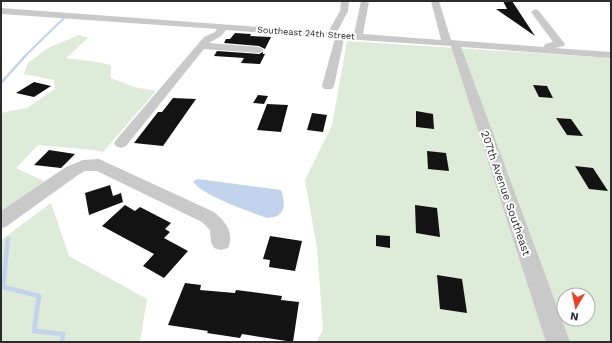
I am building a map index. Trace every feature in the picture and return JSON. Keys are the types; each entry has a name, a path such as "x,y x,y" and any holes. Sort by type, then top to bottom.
{"street":[{"path":"328,86 335,35 344,10 344,1"},
{"path":"358,37 365,1"},
{"name":"207th Avenue Southeast","path":"435,1 454,44 558,342"},
{"name":"Southeast 24th Street","path":"1,10 611,55"},
{"path":"535,12 560,44 549,46 551,51"},
{"path":"121,143 207,39 218,34 224,27"},
{"path":"454,44 465,38 497,39 506,37"},
{"path":"201,46 259,50"},
{"path":"1,221 72,171 83,166 99,165 208,217 219,228 222,242"}],"green space":[{"path":"79,35 88,38 66,58 111,65 111,78 134,87 156,91 103,152 38,145 16,168 48,183 1,215 1,113 27,108 55,89 54,80 24,74 28,63 48,48"},
{"path":"347,41 611,58 611,342 316,342 323,330 317,248 305,180 332,125"},
{"path":"51,203 69,256 147,299 140,342 1,342 1,240"}],"water":[{"path":"198,179 281,190 284,201 283,209 278,215 267,218 205,192 193,181"}],"building":[{"path":"503,1 512,1 535,36 496,9 507,9"},
{"path":"235,33 251,34 250,36 271,37 265,49 259,46 224,43 226,39 230,39"},
{"path":"217,51 259,54 263,52 263,54 265,54 260,64 241,63 244,58 214,56"},
{"path":"34,82 51,86 34,97 16,93"},
{"path":"533,85 547,86 553,98 539,97"},
{"path":"258,95 268,96 264,104 253,103"},
{"path":"173,98 196,99 163,146 134,143 158,112 162,112"},
{"path":"267,104 288,105 281,132 257,130"},
{"path":"416,111 433,114 434,129 416,127"},
{"path":"312,113 327,115 323,132 307,130"},
{"path":"556,118 571,119 583,136 567,135"},
{"path":"49,150 75,154 61,168 34,165"},
{"path":"427,151 446,153 449,171 428,169"},
{"path":"575,166 593,168 608,191 589,189"},
{"path":"110,185 113,196 121,193 123,202 89,215 85,193"},
{"path":"125,205 135,211 140,207 171,223 165,229 170,232 164,238 188,251 164,278 143,266 154,254 102,226"},
{"path":"415,205 437,208 440,237 416,233"},
{"path":"376,235 390,236 390,248 376,246"},
{"path":"270,236 302,241 295,271 269,267 270,260 263,259"},
{"path":"437,275 462,279 467,313 440,309"},
{"path":"185,283 201,285 200,290 235,293 236,290 282,296 281,300 299,302 293,342 242,334 240,338 207,333 208,331 168,325"}],"waterway":[{"path":"27,54 64,18 62,17"},
{"path":"1,83 27,54"},
{"path":"8,239 3,287 39,296 34,331 63,334 62,342"}]}
